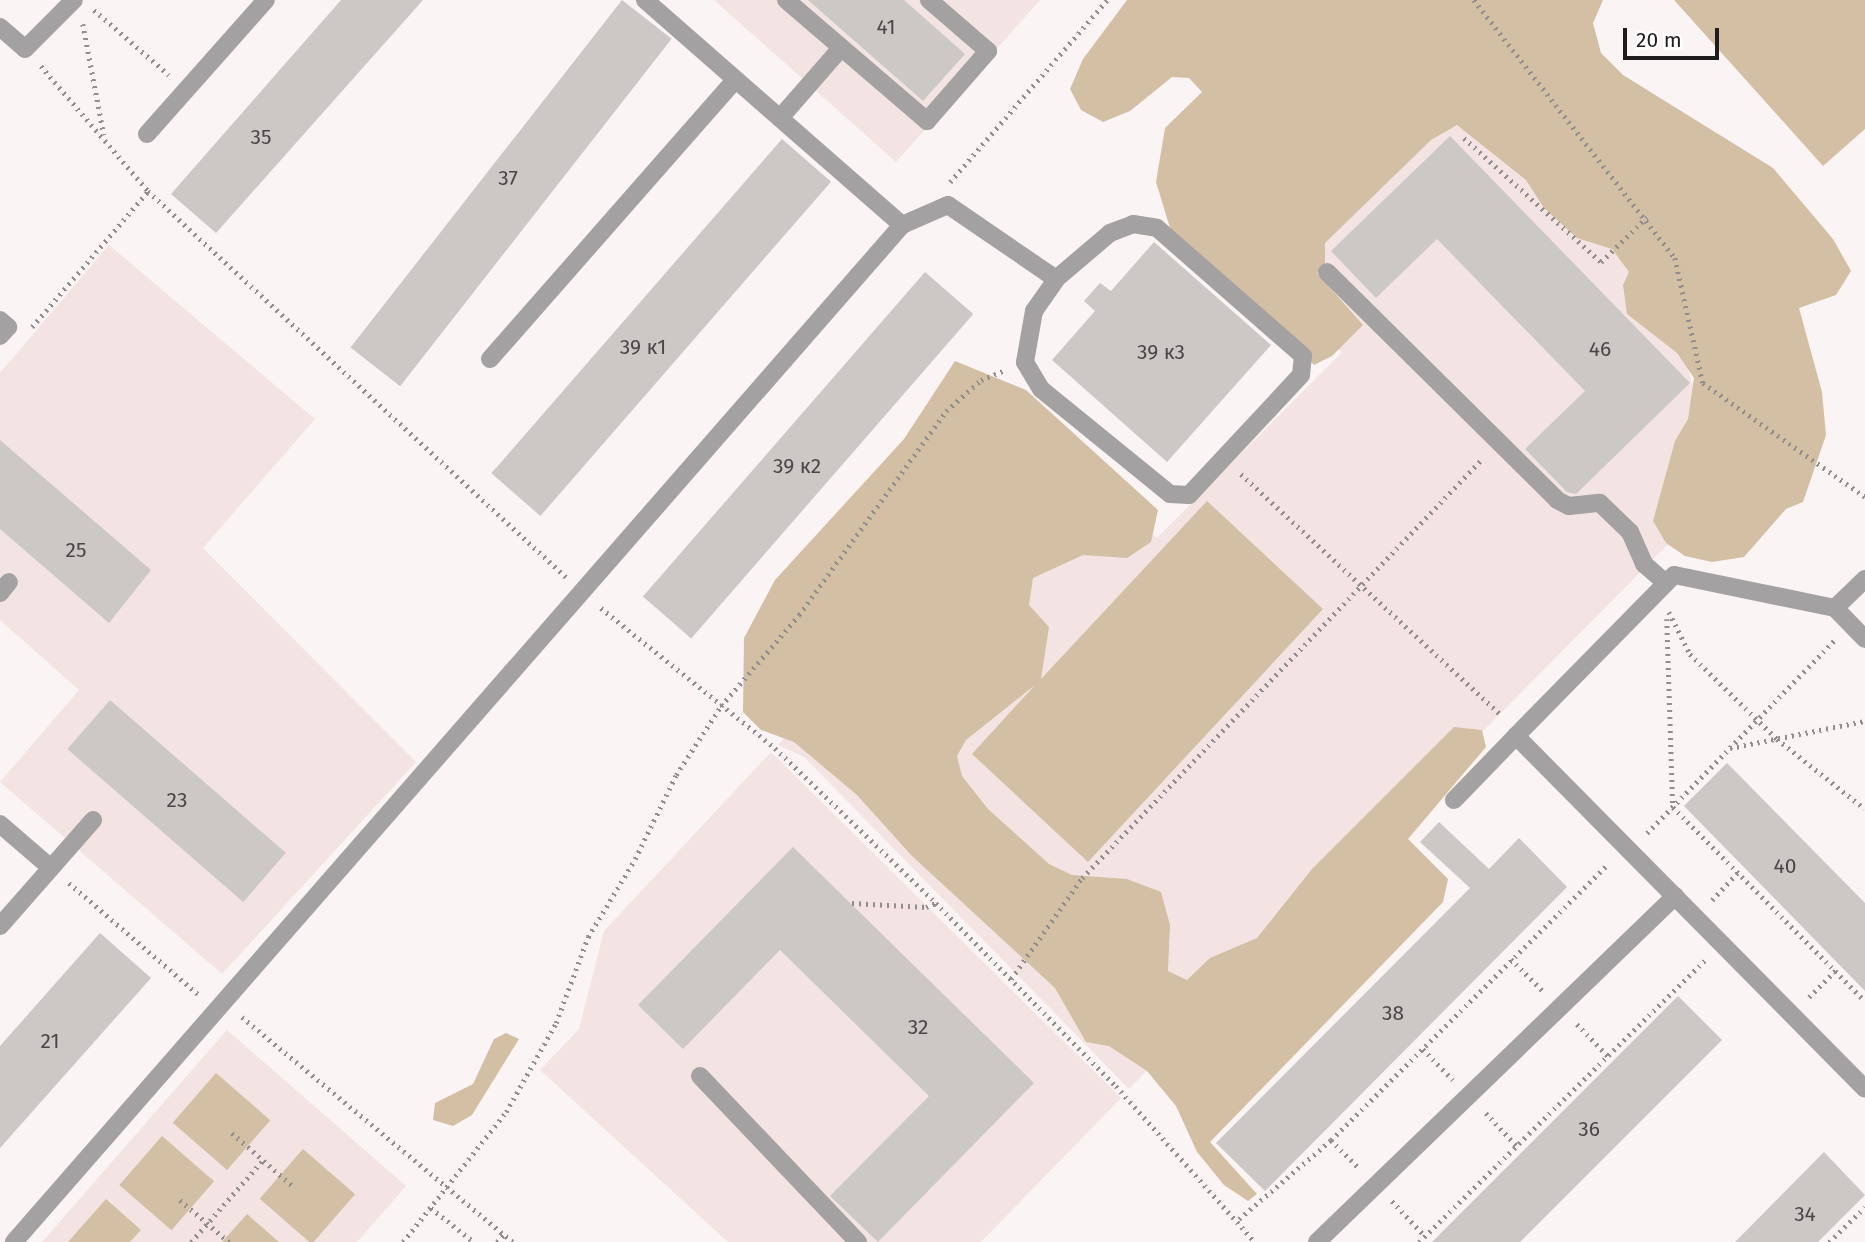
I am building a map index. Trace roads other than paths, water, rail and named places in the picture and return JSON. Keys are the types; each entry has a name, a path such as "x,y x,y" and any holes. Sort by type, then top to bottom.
{"lane":[{"path":"147,134 266,0"},
{"path":"645,0 734,81 902,225"},
{"path":"786,0 927,121 988,51 929,0"},
{"path":"0,27 25,49 77,7"},
{"path":"780,118 841,48"},
{"path":"490,359 734,81"},
{"path":"14,1242 580,590 902,225 931,210 948,205 1056,279"},
{"path":"1133,223 1157,228 1303,356 1301,375 1189,495 1170,494 1041,389 1025,362 1034,311 1056,279 1110,233 1133,223"},
{"path":"1326,272 1557,500 1569,506 1600,503 1630,532 1644,564 1666,583"},
{"path":"0,320 8,327 0,336"},
{"path":"1454,800 1674,575 1835,608 1865,639"},
{"path":"1835,608 1865,579"},
{"path":"1516,736 1865,1089"},
{"path":"0,926 93,820"},
{"path":"0,824 51,868"},
{"path":"1317,1242 1675,896"},
{"path":"700,1076 858,1242"}]}
